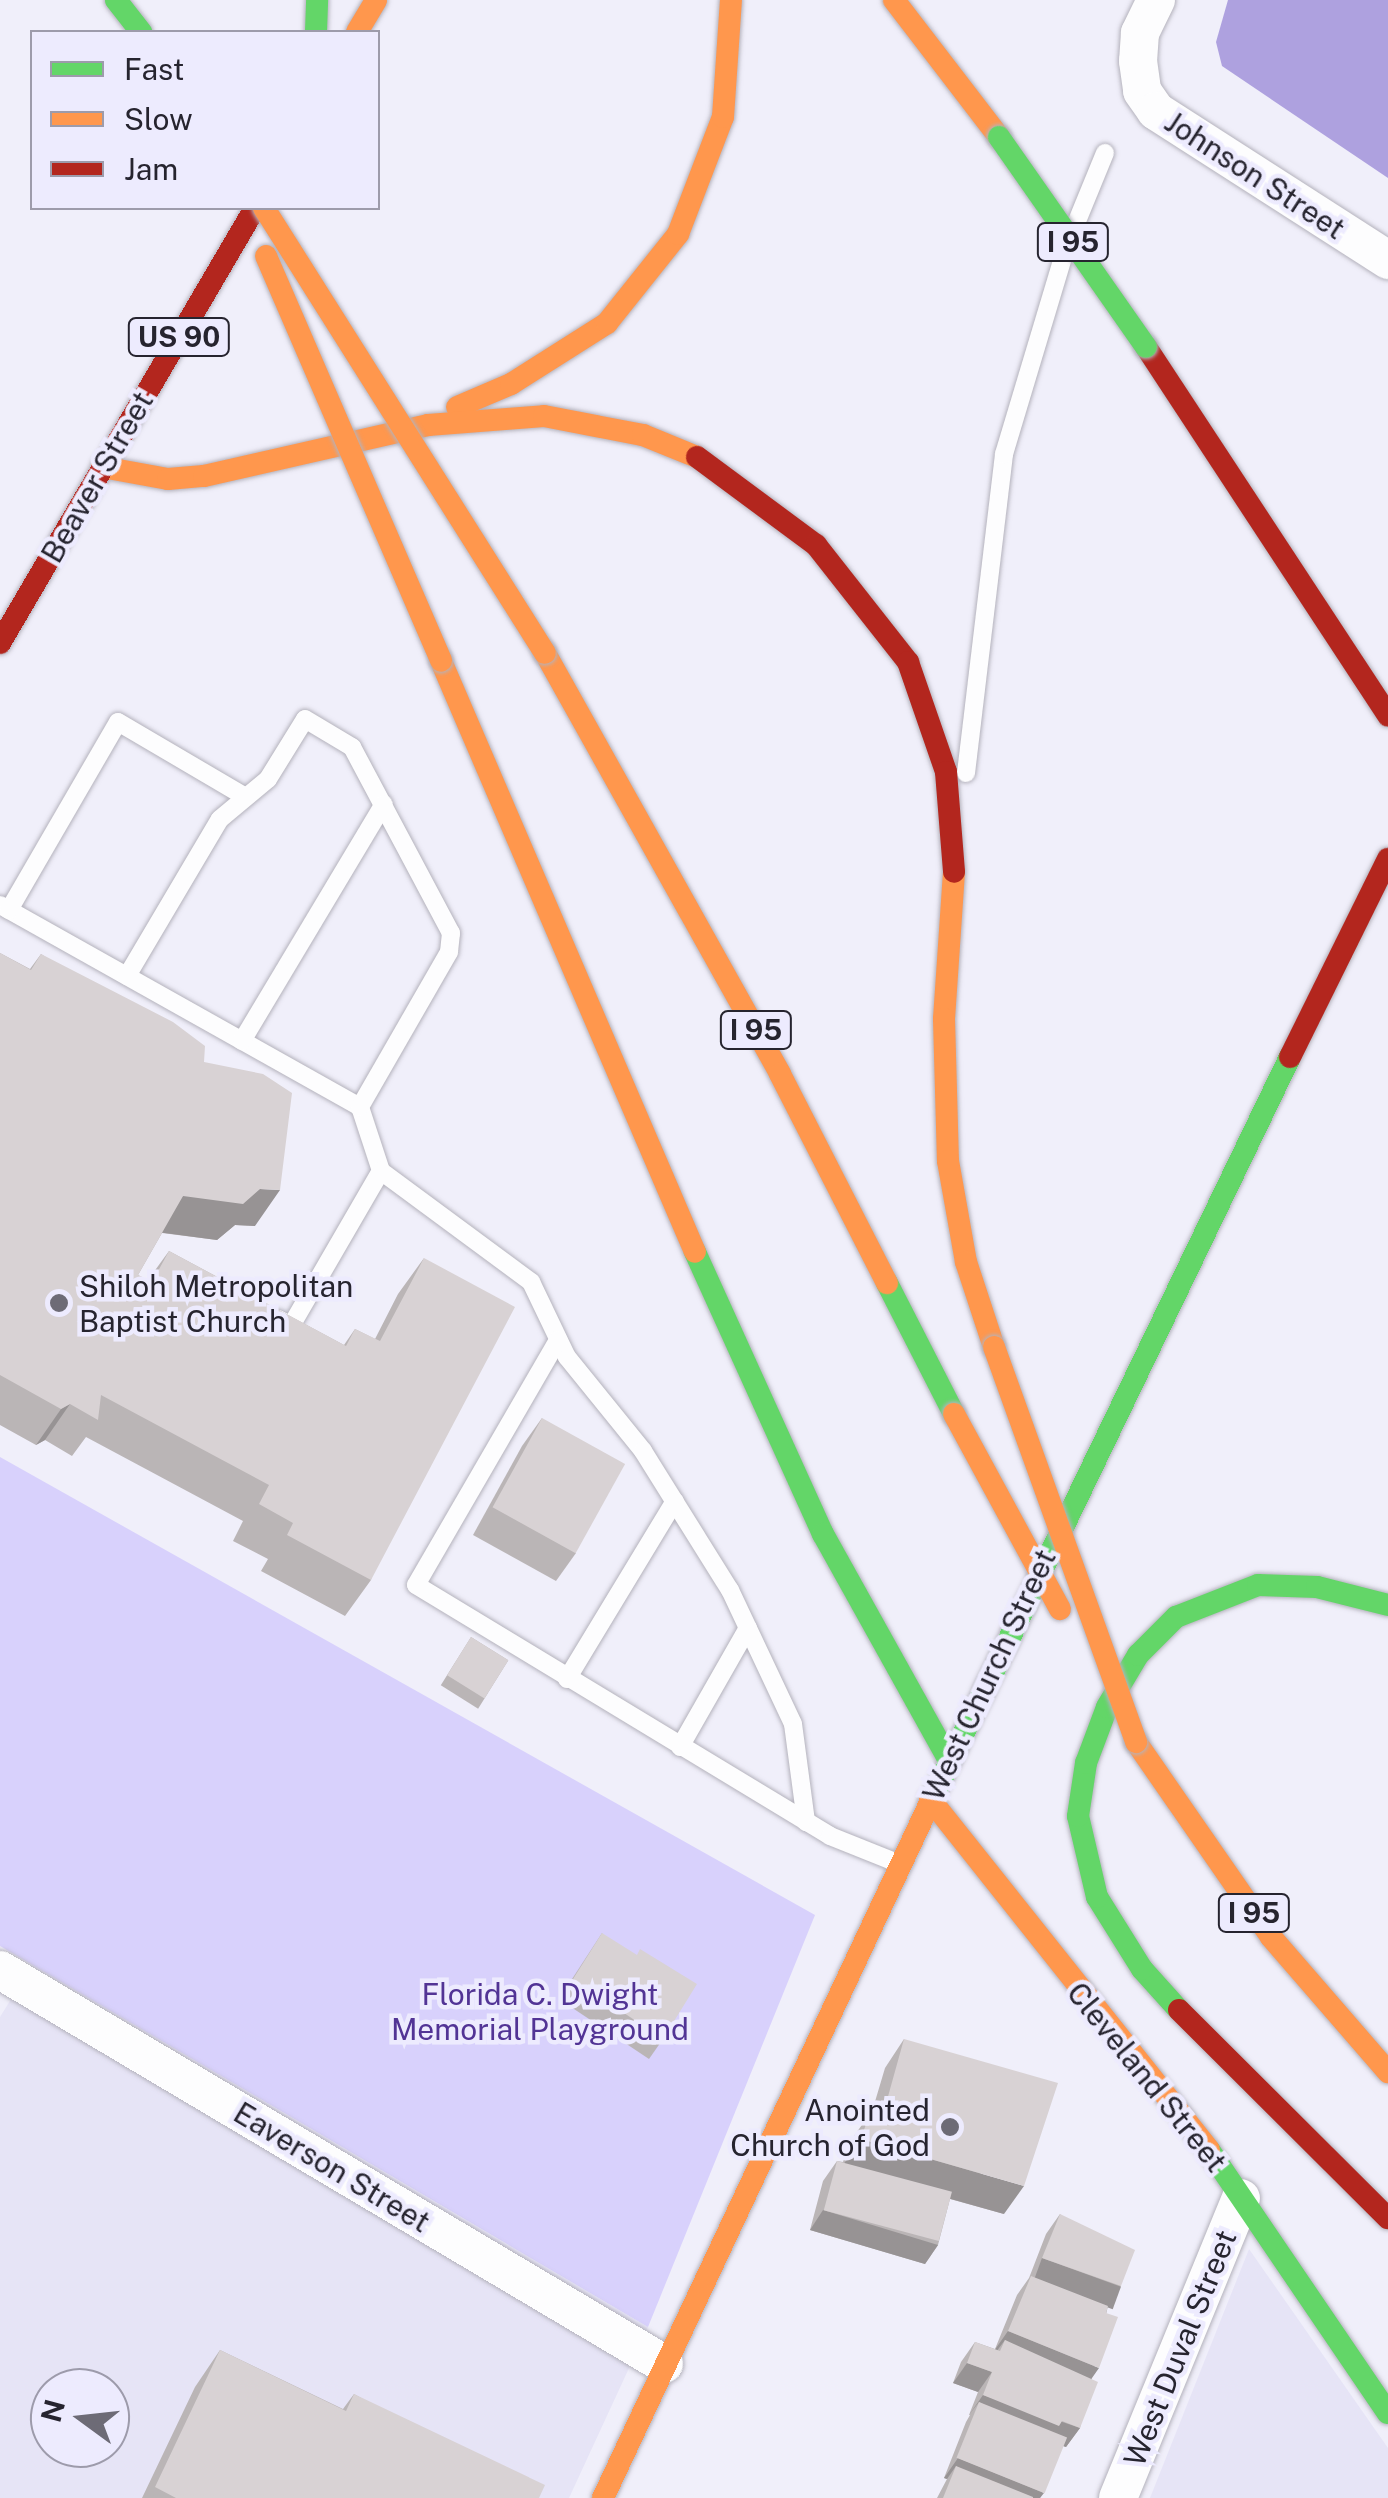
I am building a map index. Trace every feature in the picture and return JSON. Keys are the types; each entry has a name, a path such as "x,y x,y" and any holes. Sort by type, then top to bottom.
{"main road":[{"path":"116,0 139,30"},
{"path":"316,30 317,0"},
{"path":"359,30 376,0"},
{"path":"359,440 511,384 580,344 633,297 678,234 712,157 730,79 731,0"},
{"name":"I 95","path":"894,0 998,137 1146,347 1388,716"},
{"path":"246,210 750,1379 823,1534 949,1760"},
{"name":"Beaver Street","path":"0,642 254,210"},
{"name":"I 95","path":"265,210 545,653 780,1074 954,1414 1136,1742 1271,1936 1388,2072"},
{"path":"102,466 188,478 246,470 359,440 475,417 544,416 643,436 736,479 840,569 908,662 946,772 954,884 944,1018 948,1162 966,1262 1136,1742"},
{"name":"West Church Street","path":"602,2498 930,1799 1388,859"},
{"path":"1388,1605 1286,1584 1228,1592 1176,1616 1138,1655 1107,1707 1086,1763 1078,1816 1097,1898 1142,1969 1235,2071 1388,2218"},
{"name":"Cleveland Street","path":"930,1799 1061,1971 1198,2132 1388,2413"}],"street":[{"name":"Johnson Street","path":"1156,0 1140,33 1138,76 1148,100 1177,131 1388,260"},
{"name":"Eaverson Street","path":"0,1970 664,2364"},
{"name":"West Duval Street","path":"1118,2498 1241,2198"}],"lane":[{"path":"954,884 1004,454 1042,312 1105,153"},
{"path":"127,976 220,819 275,770 305,718 352,748 448,924 451,943 360,1108"},
{"path":"246,797 118,722 4,907 360,1108 381,1171 519,1269 540,1296 558,1340 675,1502 748,1628 793,1724 806,1822"},
{"path":"242,1041 384,804"},
{"path":"259,1308 291,1326 381,1171"},
{"path":"558,1340 416,1585 806,1822 900,1864"},
{"path":"567,1679 675,1502"},
{"path":"680,1748 748,1628"}],"shaded area":[{"path":"1228,0 1388,0 1388,178 1222,66 1216,42"},
{"path":"32,1965 648,2327 569,2498 0,2498 0,2017"},
{"path":"1249,2249 1388,2448 1388,2498 1150,2498"}],"green space":[{"name":"Florida C. Dwight Memorial Playground","path":"0,1457 815,1915 648,2327 0,1946"}],"building":[{"name":"Shiloh Metropolitan Baptist Church","path":"0,953 31,970 41,954 173,1022 205,1046 204,1062 263,1074 292,1093 280,1190 260,1189 243,1204 183,1196 138,1275 152,1282 169,1251 346,1346 355,1329 380,1341 424,1258 515,1307 371,1580 287,1535 293,1523 259,1504 269,1485 101,1395 98,1420 70,1404 61,1409 0,1375"},
{"path":"542,1418 625,1464 576,1553 493,1507"},
{"path":"471,1637 508,1660 484,1698 447,1675"},
{"path":"602,1933 637,1955 640,1949 697,1984 663,2039 573,1979"},
{"name":"Anointed Church of God","path":"904,2039 1058,2083 1024,2186 861,2139 869,2115 882,2118"},
{"path":"837,2161 952,2192 939,2241 824,2210"},
{"path":"1060,2214 1135,2250 1121,2286 1042,2258"},
{"path":"1031,2276 1108,2306 1106,2313 1118,2317 1099,2368 1008,2331"},
{"path":"1005,2340 1098,2382 1080,2428 1062,2421 1059,2426 983,2395 992,2372 967,2363 975,2342 1000,2351"},
{"path":"220,2350 346,2411 354,2394 545,2485 539,2498 176,2498 155,2487"},
{"path":"979,2402 1067,2438 1045,2493 957,2458"},
{"path":"956,2466 1033,2497 1033,2498 943,2498"}],"traffic: fast":[{"path":"116,0 139,30"},
{"path":"316,30 317,0"},
{"path":"999,137 1146,347"},
{"path":"929,1805 1290,1057"},
{"path":"695,1252 823,1534 949,1760"},
{"path":"887,1283 954,1414"},
{"path":"1179,2010 1142,1969 1097,1897 1078,1816 1086,1763 1107,1707 1138,1655 1176,1617 1258,1585 1317,1587 1388,1605"},
{"path":"1209,2150 1388,2413"}],"traffic: slow":[{"path":"358,30 376,0"},
{"path":"457,407 511,384 607,323 678,234 723,117 731,0"},
{"path":"894,0 999,137"},
{"path":"265,210 545,653"},
{"path":"266,256 441,661"},
{"path":"102,467 168,479 204,476 428,425 544,416 643,435 697,457"},
{"path":"545,653 780,1074 887,1283"},
{"path":"441,661 695,1252"},
{"path":"954,872 944,1019 948,1161 966,1262 994,1347"},
{"path":"994,1347 1136,1742"},
{"path":"954,1414 1060,1609"},
{"path":"1136,1742 1271,1937 1388,2072"},
{"path":"930,1799 1209,2150"},
{"path":"603,2498 929,1805"}],"traffic: jam":[{"path":"0,643 254,210"},
{"path":"1146,347 1388,716"},
{"path":"697,457 816,545 908,662 946,772 954,872"},
{"path":"1290,1057 1388,859"},
{"path":"1179,2010 1388,2218"}],"place":[{"name":"Shiloh Metropolitan Baptist Church","path":"59,1303"},
{"name":"Anointed Church of God","path":"950,2127"}]}
